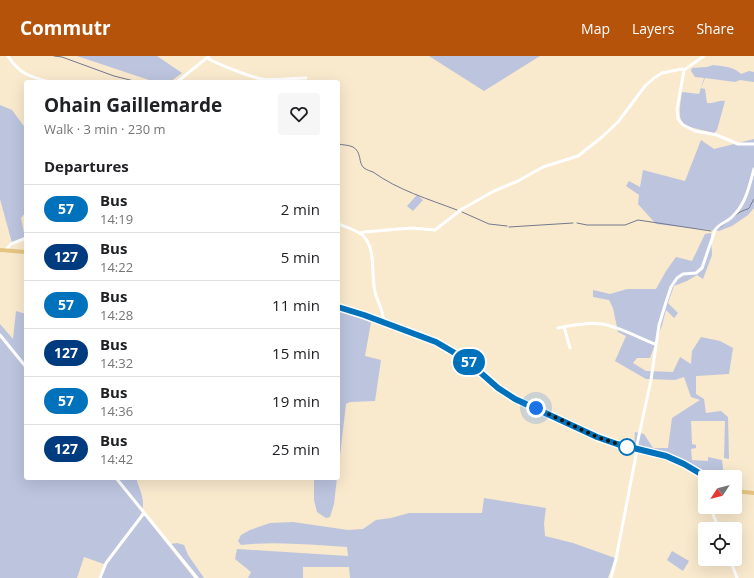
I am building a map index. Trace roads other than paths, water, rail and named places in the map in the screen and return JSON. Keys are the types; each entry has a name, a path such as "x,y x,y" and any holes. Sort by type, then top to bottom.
{"main road":[{"path":"2,251 24,252"},
{"path":"340,308 436,342 473,365 498,388 515,399 597,437 675,460 698,473"},
{"path":"742,492 754,493"}],"street":[{"path":"8,56 13,64 24,73 31,77 42,80"},
{"path":"360,234 364,232 411,228 435,230 462,209 494,191 518,181 543,167 578,156 618,122 645,86 654,78 662,73 682,69 684,70 704,56"},
{"path":"179,80 208,57 214,62 262,79 306,78"},
{"path":"684,70 677,109 678,119 683,125 695,131 717,135 738,144 754,144"},
{"path":"610,578 616,559 651,380 655,344 660,320 673,283 679,276 683,274 696,273 702,268 715,230 717,227 730,219 742,206 754,169"},
{"path":"340,225 366,238 372,255 373,283 383,322"},
{"path":"2,251 11,244 24,239"},
{"path":"558,328 587,323 600,324 610,326 655,344"},
{"path":"564,327 570,348"},
{"path":"0,335 24,365"},
{"path":"118,480 197,578"},
{"path":"100,578 106,563 144,513"},
{"path":"733,566 737,578"}],"waterway":[{"path":"54,56 62,57 114,76 130,80"},
{"path":"340,144 348,145 356,149 362,166 367,170 414,194 457,210"},
{"path":"750,206 754,199"},
{"path":"720,227 737,214 750,207"},
{"path":"462,212 489,224 507,226"},
{"path":"577,223 587,225 625,225 638,220 711,231"},
{"path":"509,227 573,223"}]}
